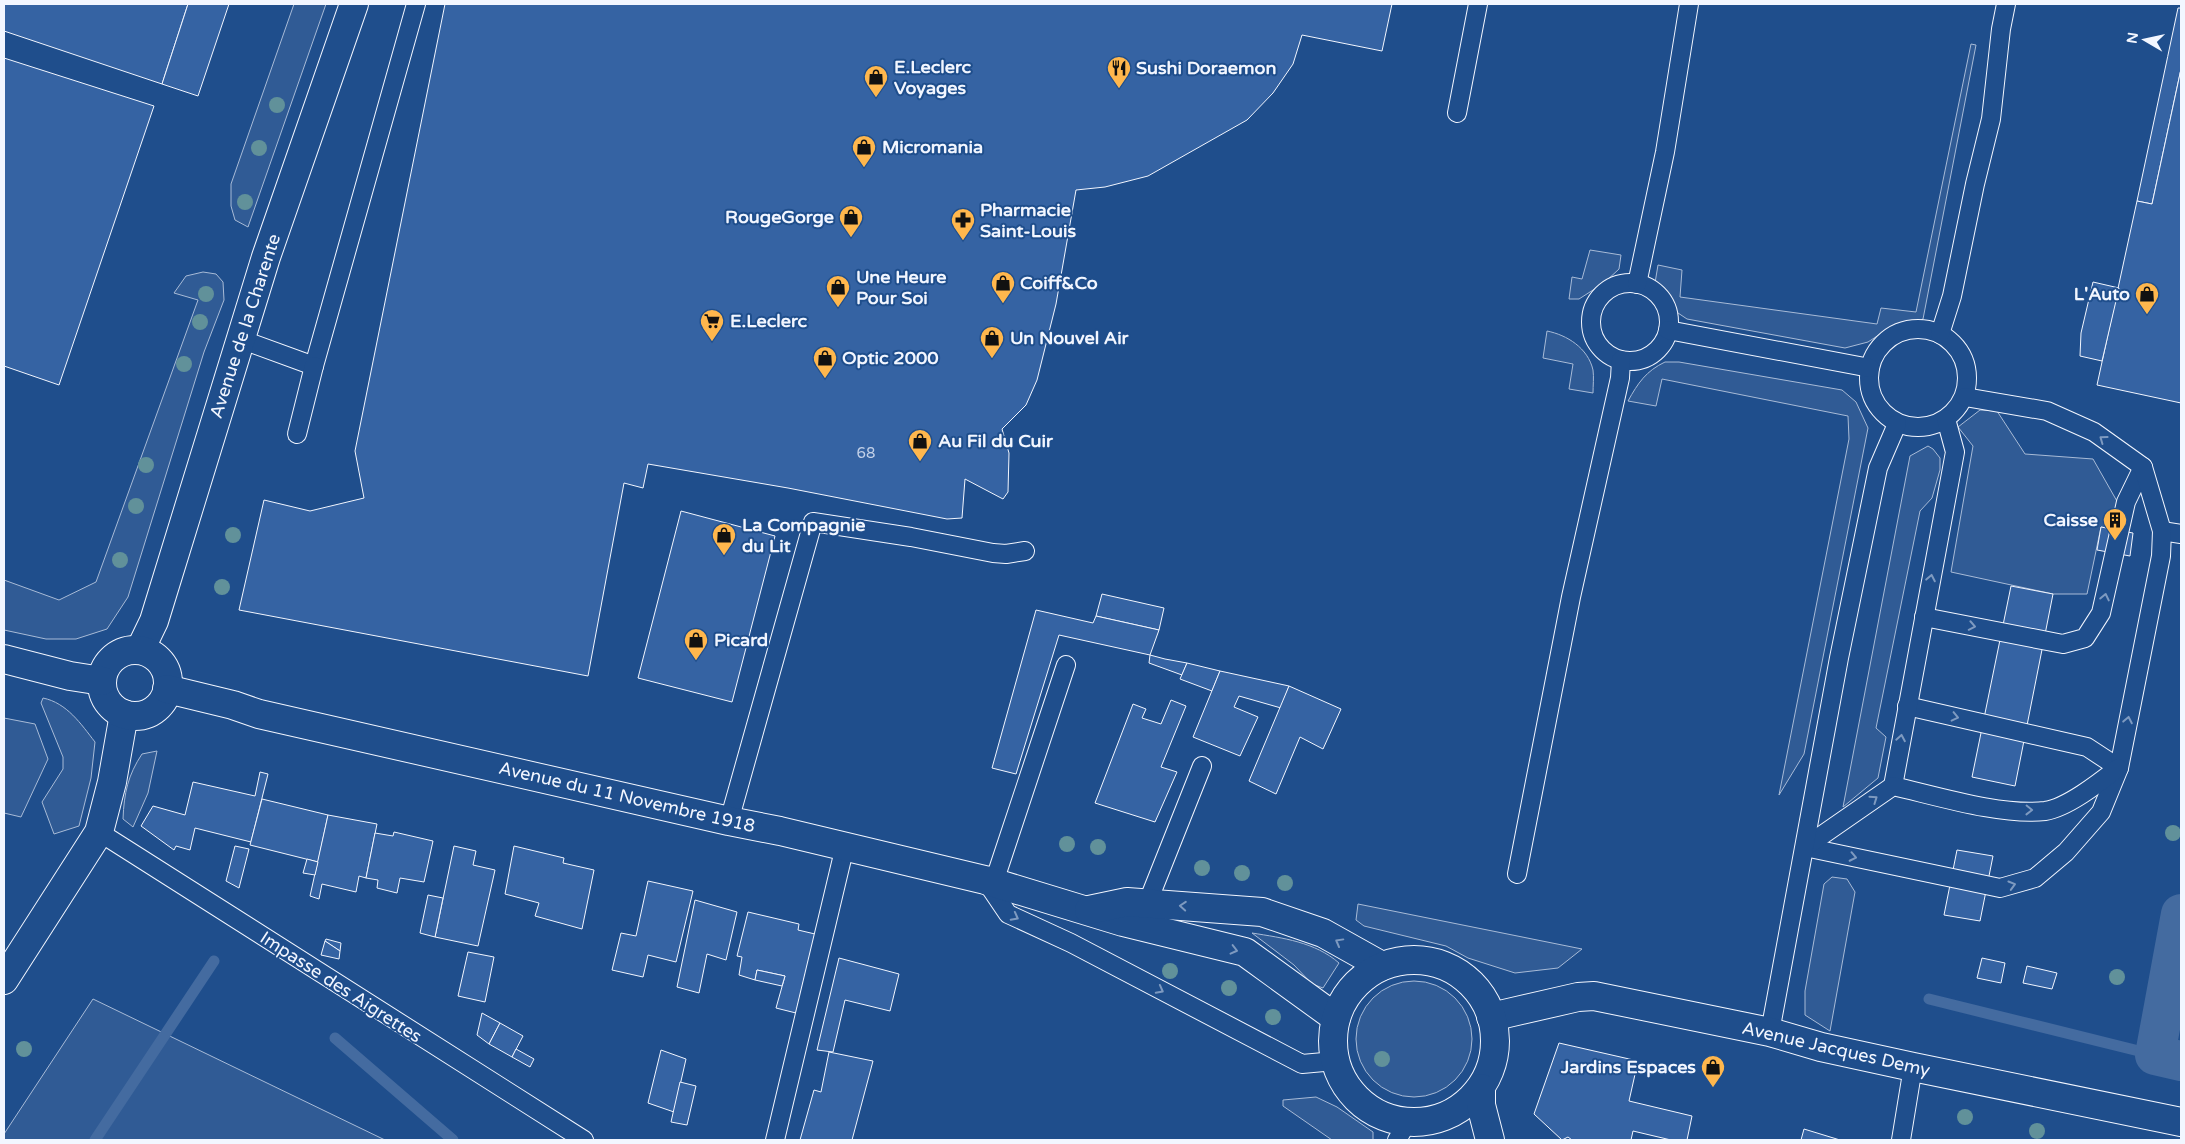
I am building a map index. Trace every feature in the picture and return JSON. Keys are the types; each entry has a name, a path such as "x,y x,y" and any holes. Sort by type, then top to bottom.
{"main road":[{"name":"Avenue de la Charente","path":"140,650 154,621 240,338 313,119 354,4"},
{"path":"129,650 140,650 151,654 159,660 168,680 162,702 146,714 135,716 124,714 107,702 102,692 102,681 104,670 110,661 119,654 129,650"},
{"path":"4,659 70,676 102,681"},
{"name":"Avenue du 11 Novembre 1918","path":"167,689 233,705 259,714 845,846 989,881 1123,922 1245,952 1336,1018"},
{"path":"4,980 99,832 112,782 124,714"},
{"name":"Avenue du 11 Novembre 1918","path":"1086,910 1127,902 1262,912 1323,933 1382,966"},
{"path":"1408,960 1435,963 1460,974 1479,993 1491,1017 1495,1041 1491,1066 1481,1088 1460,1108 1410,1134 1361,1103 1344,1084 1335,1061 1332,1039 1336,1018 1346,996 1362,979 1382,966 1408,960"},
{"name":"Avenue Jacques Demy","path":"1491,1017 1578,997 1594,996 1770,1032 1821,1047 1913,1067 2181,1122"},
{"path":"1481,1088 1481,1106 1490,1140"}],"lane":[{"path":"297,434 314,366 416,4"},
{"path":"1457,112 1478,4"},
{"path":"1637,284 1665,152 1689,4"},
{"path":"1940,334 1952,296 1975,184 1991,119 2001,29 2006,4"},
{"path":"1625,283 1637,284 1649,288 1665,306 1669,318 1668,330 1656,352 1645,358 1633,361 1621,360 1610,356 1594,338 1591,326 1592,314 1596,303 1604,293 1614,286 1625,283"},
{"path":"1917,329 1940,334 1948,338 1960,350 1966,366 1964,397 1957,409 1946,419 1931,427 1914,428 1897,424 1883,414 1874,400 1869,384 1870,368 1876,352 1887,340 1901,332 1917,329"},
{"path":"1668,330 1870,368"},
{"path":"240,338 314,366"},
{"path":"1517,874 1581,548 1620,378 1621,360"},
{"path":"1805,847 2000,888 2035,878 2066,852 2101,812 2118,768 2161,556 2162,530 2143,467 2094,432 2047,411 1964,397"},
{"path":"1805,847 1893,786 1955,452 1946,419"},
{"path":"1770,1032 1839,658 1878,468 1897,424"},
{"path":"1924,617 2063,644 2085,638 2102,613 2126,502 2143,467"},
{"path":"728,821 813,522 911,537 993,553 1006,554 1025,551"},
{"path":"2162,530 2181,534"},
{"path":"1066,665 989,881 1008,914 1071,943 1302,1064 1335,1061"},
{"path":"1907,706 2087,747 2118,768"},
{"path":"1148,904 1202,766"},
{"path":"1893,786 1998,810 2046,810 2082,794 2118,768"},
{"name":"Impasse des Aigrettes","path":"99,832 584,1140"},
{"path":"775,1140 845,846"},
{"path":"1901,1140 1913,1067"}],"shaded area":[{"path":"294,4 326,4 248,227 235,220 231,206 231,184"},
{"path":"1971,44 1976,45 1923,319 1912,325 1888,329 1868,342 1845,348 1687,319 1675,311 1655,283 1658,265 1682,270 1680,297 1877,324 1881,308 1916,312"},
{"path":"1590,250 1621,255 1619,269 1604,283 1579,299 1569,299 1572,277 1582,279"},
{"path":"203,272 216,274 223,282 224,300 204,352 128,597 107,629 76,639 46,639 4,630 4,580 59,600 96,582 198,300 174,293 186,276"},
{"path":"1547,331 1569,339 1587,355 1593,370 1593,393 1569,389 1573,364 1543,358"},
{"path":"1665,362 1679,362 1842,390 1856,402 1868,428 1804,754 1779,795 1849,439 1848,416 1662,379 1656,406 1628,401 1643,378"},
{"path":"1980,410 1997,411 2025,454 2093,459 2118,503 2114,529 2101,527 2087,594 2053,594 1951,572 1973,446 1958,427"},
{"path":"1928,446 1940,458 1940,470 1932,498 1920,511 1876,728 1886,737 1878,778 1843,807 1910,456"},
{"path":"43,698 66,709 79,721 95,742 91,778 79,826 54,834 42,802 63,769 63,757 41,703"},
{"path":"4,718 35,724 48,759 21,817 4,813"},
{"path":"157,751 148,793 133,827 123,819 124,801 133,769 142,754"},
{"path":"1832,877 1847,879 1855,892 1830,1031 1805,1015 1805,991 1824,884"},
{"path":"1358,904 1582,949 1558,968 1515,973 1468,958 1446,946 1364,926 1356,920"},
{"path":"1252,933 1298,942 1320,950 1339,963 1323,988 1312,984 1294,965"},
{"path":"1414,981 1436,986 1455,998 1467,1017 1472,1039 1467,1061 1455,1080 1436,1092 1414,1097 1392,1092 1373,1080 1361,1061 1356,1039 1361,1017 1373,998 1392,986"},
{"path":"93,999 385,1140 4,1140 4,1134"},
{"path":"1316,1097 1337,1107 1373,1132 1373,1140 1332,1140 1283,1106 1283,1100"}],"building":[{"path":"4,4 188,4 162,84 4,31"},
{"path":"188,4 229,4 198,96 162,84"},
{"name":"E.Leclerc","path":"445,4 1392,4 1382,51 1302,35 1293,64 1273,93 1247,120 1148,176 1105,187 1076,190 1056,304 1037,380 1026,405 1002,429 1009,453 1008,492 1003,499 965,479 962,518 947,519 788,488 648,464 643,488 624,483 588,676 239,610 264,500 310,511 364,498 355,451"},
{"path":"2178,8 2181,8 2181,69 2152,204 2137,201"},
{"path":"4,58 154,106 59,385 4,366"},
{"path":"2181,69 2181,403 2097,385 2137,201 2152,204"},
{"path":"2093,282 2119,288 2102,361 2080,356 2081,333"},
{"path":"681,511 775,536 732,702 638,678"},
{"name":"Caisse","path":"2101,527 2133,533 2130,556 2097,550"},
{"path":"2011,586 2053,594 2015,786 1972,777"},
{"path":"1102,594 1164,608 1159,630 1096,616"},
{"path":"1036,610 1093,623 1096,616 1159,630 1150,655 1059,635 1016,774 992,768"},
{"path":"1150,655 1187,663 1182,675 1149,663"},
{"path":"1187,663 1220,671 1212,691 1180,679"},
{"path":"1220,671 1289,686 1281,708 1239,696 1234,707 1258,717 1240,756 1193,737"},
{"path":"1289,686 1341,709 1323,749 1300,737 1276,794 1249,781"},
{"path":"1171,700 1186,706 1161,767 1177,772 1155,822 1095,803 1133,704 1146,709 1142,718 1161,724"},
{"path":"260,772 268,774 251,842 195,828 190,850 176,846 174,850 141,826 153,806 185,815 193,782 255,796"},
{"path":"262,799 328,815 318,862 250,845"},
{"path":"328,815 377,824 366,878 359,876 356,892 322,884 319,899 310,896"},
{"path":"394,832 433,841 424,882 400,878 397,893 377,888 378,880 366,878 375,833 393,836"},
{"path":"235,846 249,849 239,888 226,881"},
{"path":"454,846 476,851 473,865 495,870 478,946 435,937"},
{"path":"514,846 564,858 563,863 594,870 582,929 535,916 539,903 505,894"},
{"path":"1957,850 1993,856 1980,921 1944,915"},
{"path":"307,859 318,862 315,875 303,873"},
{"path":"648,881 693,891 676,962 648,955 643,977 612,970 621,933 636,936"},
{"path":"428,895 443,898 435,937 420,933"},
{"path":"695,900 737,912 726,960 707,954 699,993 677,987"},
{"path":"748,912 799,924 798,930 815,934 796,1013 776,1008 785,976 757,970 755,980 739,975 742,957 737,956"},
{"path":"326,939 341,943 340,951 325,941"},
{"path":"325,941 340,951 339,959 321,955"},
{"path":"468,952 494,957 485,1002 458,996"},
{"path":"839,958 899,974 890,1011 845,1000 833,1052 817,1050"},
{"path":"1982,958 2005,963 2001,983 1977,978"},
{"path":"2027,966 2057,973 2052,989 2023,983"},
{"path":"757,970 785,976 782,986 755,980"},
{"path":"482,1013 500,1023 489,1044 477,1035"},
{"path":"500,1023 523,1036 512,1057 489,1044"},
{"path":"1559,1043 1638,1061 1629,1101 1692,1116 1687,1140 1671,1140 1633,1131 1631,1140 1572,1140 1568,1137 1562,1140 1534,1114"},
{"path":"516,1049 534,1059 530,1067 512,1057"},
{"path":"661,1050 686,1059 674,1112 648,1103"},
{"path":"829,1052 873,1061 852,1140 800,1140 814,1090 821,1092"},
{"path":"680,1082 696,1086 687,1125 671,1122"},
{"path":"1804,1129 1840,1140 1801,1140"}],"waterway":[{"path":"2181,914 2155,1055 2181,1061"},
{"path":"95,1140 214,961"},
{"path":"1929,999 2155,1055"},
{"path":"335,1038 453,1140"}],"place":[{"name":"Sushi Doraemon","path":"1119,89"},
{"name":"E.Leclerc Voyages","path":"876,98"},
{"name":"Micromania","path":"864,168"},
{"name":"RougeGorge","path":"851,238"},
{"name":"Pharmacie Saint-Louis","path":"963,241"},
{"name":"Coiff&Co","path":"1003,304"},
{"name":"Une Heure Pour Soi","path":"838,308"},
{"name":"L'Auto","path":"2147,315"},
{"name":"E.Leclerc","path":"712,342"},
{"name":"Un Nouvel Air","path":"992,359"},
{"name":"Optic 2000","path":"825,379"},
{"name":"Au Fil du Cuir","path":"920,462"},
{"name":"Caisse","path":"2115,541"},
{"name":"La Compagnie du Lit","path":"724,556"},
{"name":"Picard","path":"696,661"},
{"name":"Jardins Espaces","path":"1713,1088"}]}
